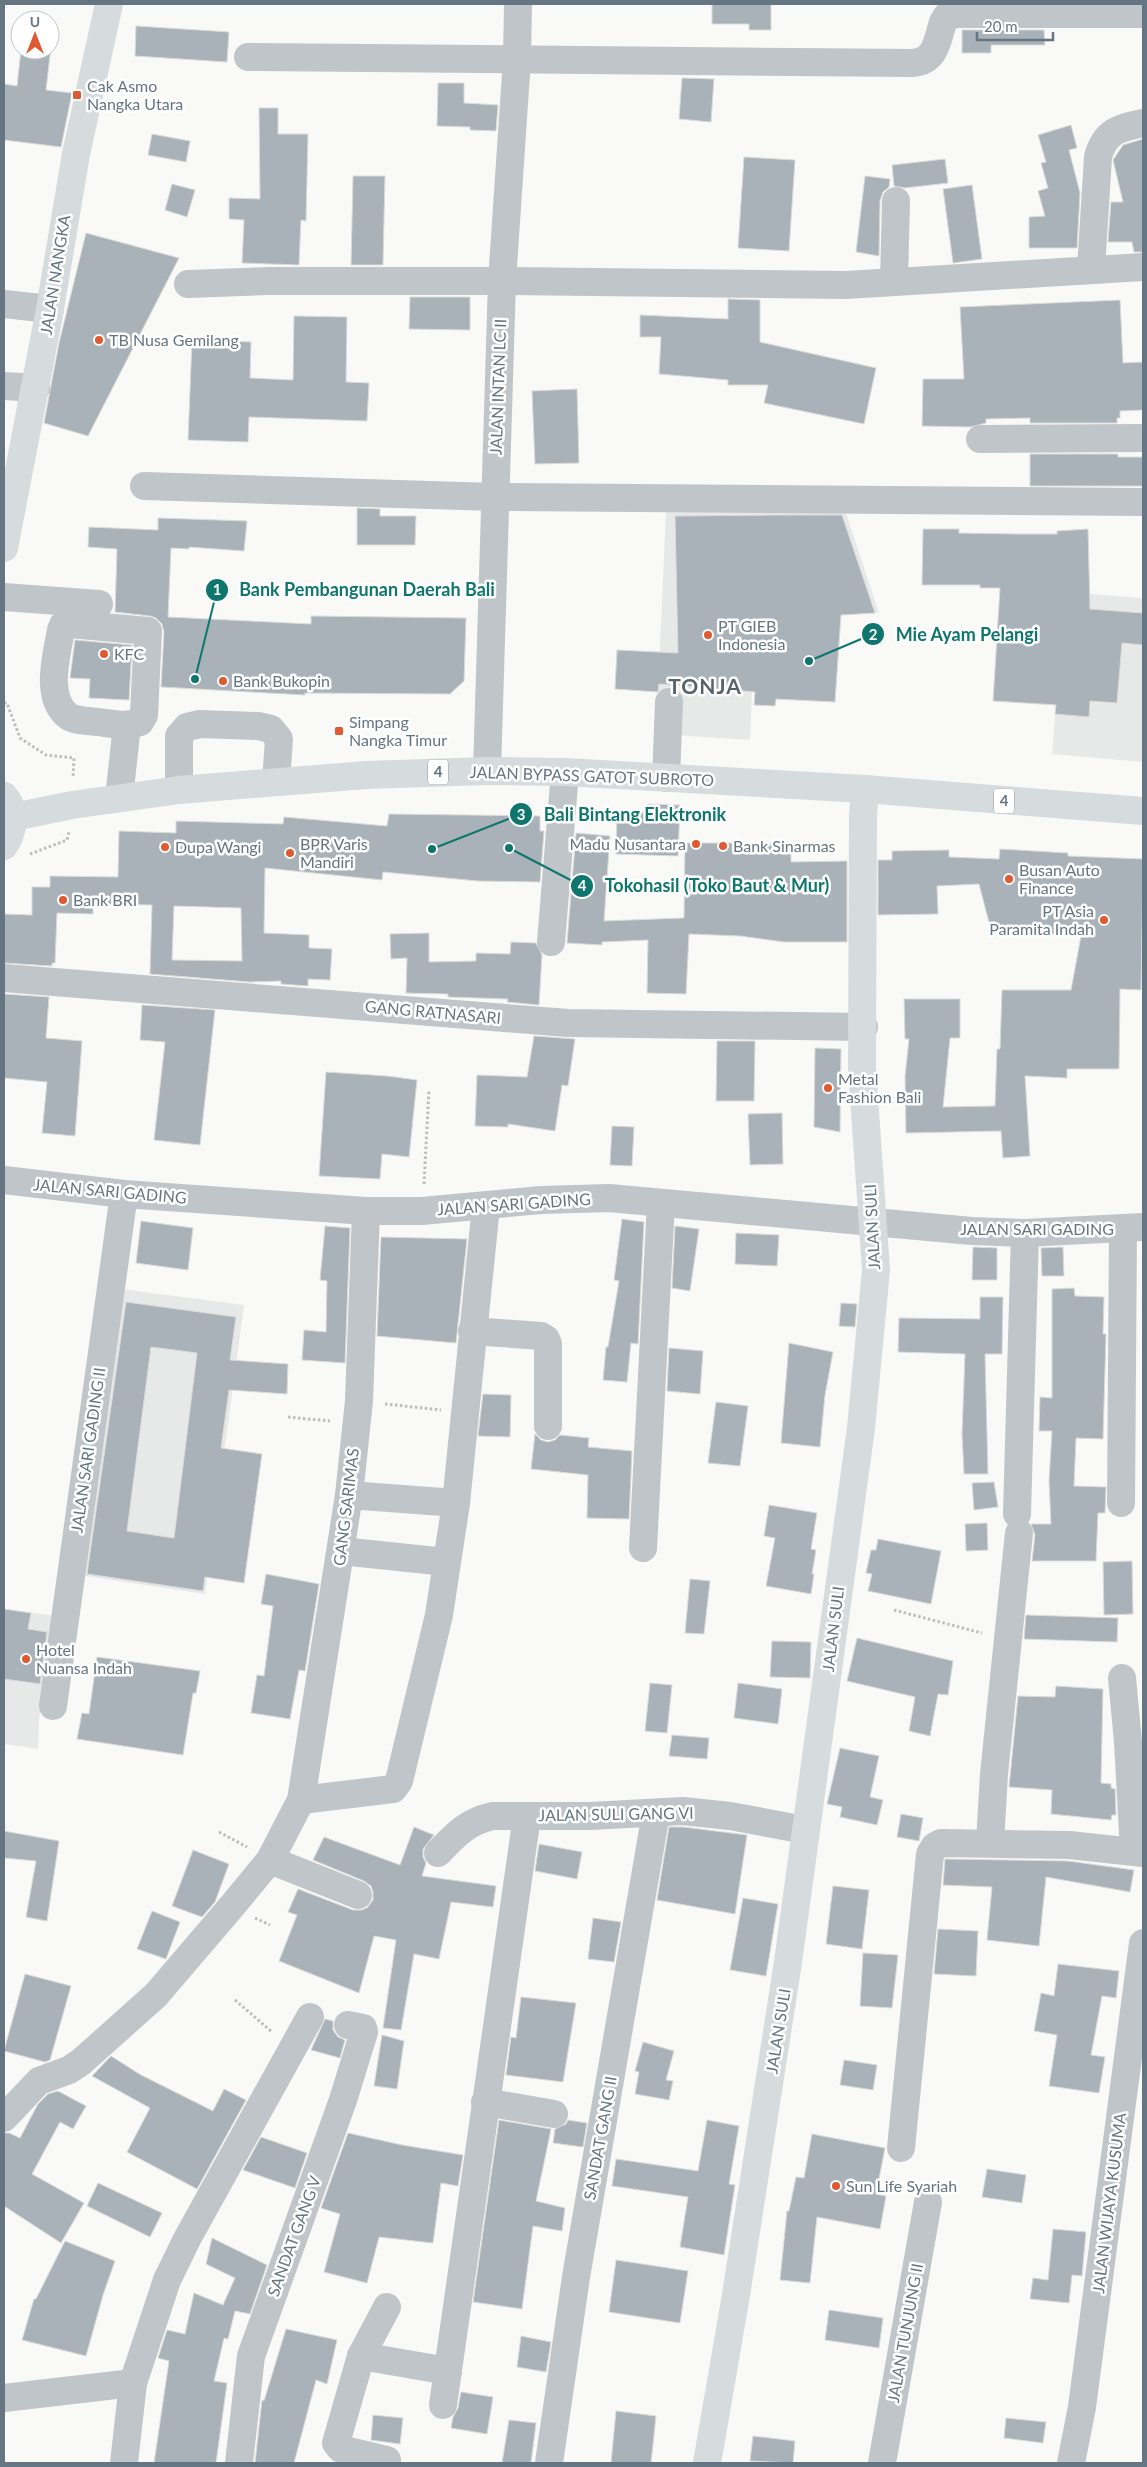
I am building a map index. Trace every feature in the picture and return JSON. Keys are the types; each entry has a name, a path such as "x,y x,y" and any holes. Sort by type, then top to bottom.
{"main road":[{"name":"JALAN NANGKA","path":"4,548 36,388 76,154 109,4"},
{"name":"JALAN BYPASS GATOT SUBROTO","path":"8,806 118,798 180,790 366,775 487,771 565,772 865,789 1143,811"},
{"name":"JALAN SULI","path":"707,2463 736,2295 788,1962 861,1428 876,1270 874,1222 864,1118 863,816 865,789"},
{"name":"4","path":"4,846 9,838 8,806"}],"street":[{"name":"JALAN INTAN LC II","path":"487,771 502,281 517,59 518,4"},
{"path":"248,57 912,63 924,61 933,54 942,22 946,17 956,14 1143,14"},
{"path":"1091,269 1098,157 1101,143 1118,130 1143,122"},
{"path":"894,282 896,201"},
{"path":"188,284 268,281 502,281 846,285 1143,267"},
{"path":"4,304 50,310"},
{"path":"4,386 36,388"},
{"path":"980,439 1143,438"},
{"path":"144,486 494,497 1143,502"},
{"path":"4,597 71,613 148,631 144,718 140,722 126,725 84,720 68,716 58,703 54,686 60,630 71,613 99,604"},
{"path":"666,778 669,702"},
{"path":"180,790 180,736 187,727 200,724 258,726 272,729 279,739 276,782"},
{"path":"118,798 126,725"},
{"path":"551,942 565,772"},
{"name":"GANG RATNASARI","path":"4,978 568,1023 864,1027"},
{"name":"JALAN SARI GADING","path":"4,1180 124,1194 366,1211 486,1206 569,1198 609,1198 972,1231 1025,1233 1133,1228"},
{"name":"JALAN SARI GADING II","path":"53,1706 124,1194"},
{"path":"643,1548 662,1203"},
{"path":"301,1800 393,1789 399,1781 439,1615 456,1503 486,1206"},
{"name":"GANG SARIMAS","path":"4,2118 33,2086 69,2070 81,2062 156,1995 270,1860 301,1800 349,1495 357,1412 366,1211"},
{"path":"1121,1503 1133,1228"},
{"path":"990,1843 1018,1523 1025,1233"},
{"path":"472,1331 541,1336 546,1339 548,1344 548,1426"},
{"path":"349,1495 456,1503"},
{"path":"341,1551 446,1562"},
{"path":"901,2148 930,1854 935,1846 941,1844 990,1843 1069,1845 1138,1852 1122,1678"},
{"name":"JALAN SULI GANG VI","path":"438,1853 460,1830 478,1819 493,1816 656,1814 683,1810 805,1830"},
{"name":"SANDAT GANG II","path":"549,2463 576,2277 656,1814"},
{"path":"442,2405 527,1816"},
{"path":"270,1860 358,1895"},
{"name":"JALAN WIJAYA KUSUMA","path":"1071,2463 1082,2407 1143,1943"},
{"path":"124,2463 133,2383 167,2280 187,2239 310,2017"},
{"name":"SANDAT GANG V","path":"239,2463 251,2356 342,2100 364,2032 363,2028 348,2025"},
{"path":"485,2102 554,2114"},
{"name":"JALAN TUNJUNG II","path":"882,2463 928,2202"},
{"path":"387,2307 361,2356 337,2438 337,2446 341,2449 388,2460"},
{"path":"361,2356 448,2371"},
{"path":"4,2398 133,2383"}],"path":[{"path":"422,1210 430,1090"},
{"path":"288,1417 357,1412 464,1412"},
{"path":"894,1610 1007,1640"},
{"path":"235,2000 291,2049"}],"shaded area":[{"name":"PT GIEB Indonesia","path":"845,510 879,613 755,618 750,740 656,734 666,512"},
{"path":"1065,592 1143,598 1143,762 1052,754"},
{"path":"121,1289 244,1305 205,1594 79,1575"},
{"name":"Hotel Nuansa Indah","path":"4,1609 55,1616 39,1719 38,1749 4,1744"}],"building":[{"path":"712,4 771,4 771,30 749,30 749,24 712,24"},
{"path":"136,26 229,32 227,62 135,56"},
{"path":"962,30 1044,30 1045,45 991,45 991,53 962,53"},
{"path":"20,60 49,60 46,90 72,93 61,147 4,140 4,84 17,86"},
{"path":"682,78 714,79 711,122 679,119"},
{"path":"438,83 464,83 464,103 498,105 496,131 470,130 470,127 437,126"},
{"path":"259,108 278,108 278,134 308,134 306,221 301,220 299,265 242,263 244,220 229,219 229,198 260,199"},
{"path":"1071,125 1077,148 1069,150 1080,193 1077,248 1029,248 1029,217 1045,216 1038,191 1048,188 1041,163 1046,162 1038,135"},
{"path":"152,134 190,141 186,162 148,155"},
{"path":"1143,139 1143,252 1134,252 1132,242 1108,242 1111,202 1123,202 1113,160 1123,145"},
{"path":"744,157 795,160 789,251 738,248"},
{"path":"945,159 948,183 905,188 894,186 892,165"},
{"path":"353,176 385,176 383,265 351,265"},
{"path":"865,176 890,179 889,187 883,192 880,201 879,256 856,252"},
{"path":"172,184 195,190 187,217 165,210"},
{"path":"972,185 982,259 953,263 943,189"},
{"name":"TB Nusa Gemilang","path":"86,233 179,258 88,436 44,423 59,343"},
{"path":"410,297 470,297 470,330 409,329"},
{"path":"728,299 760,300 760,342 876,368 864,424 764,403 768,385 728,385 728,380 659,374 661,337 640,337 640,315 728,319"},
{"path":"1120,300 1123,363 1143,362 1143,410 1120,411 1120,418 1117,418 1117,423 1030,423 1030,418 986,419 986,423 970,427 922,426 923,379 964,379 960,307"},
{"path":"294,316 347,317 346,382 369,383 367,421 249,417 248,442 188,440 192,340 251,342 250,378 293,380"},
{"path":"577,389 579,463 535,464 532,391"},
{"path":"1030,454 1118,454 1118,457 1143,457 1143,486 1030,486"},
{"path":"357,508 380,509 380,516 416,516 415,545 357,545"},
{"name":"PT GIEB Indonesia","path":"842,515 875,613 841,615 835,702 776,699 775,706 754,705 755,692 659,684 658,692 615,689 617,650 678,653 675,516"},
{"path":"158,518 247,521 244,551 189,547 189,549 171,548 168,617 311,624 311,616 466,618 464,681 450,694 305,693 305,695 161,687 164,632 162,624 156,618 150,616 115,612 117,549 88,547 89,527 158,530"},
{"path":"923,529 959,529 959,533 1057,534 1057,531 1088,529 1090,609 1143,613 1143,645 1122,643 1117,703 1090,701 1089,717 1055,714 1056,705 993,701 1000,588 980,588 980,585 922,585"},
{"path":"75,640 132,645 129,700 89,698 90,679 70,678"},
{"path":"648,804 680,805 678,856 616,854 617,810 647,812"},
{"path":"389,814 540,816 540,831 544,831 540,882 478,881 383,872 382,880 265,868 264,933 309,935 309,948 332,949 330,980 308,979 308,986 281,984 281,981 250,982 150,974 152,905 93,904 93,914 57,913 55,963 52,963 52,966 4,963 4,914 32,915 32,887 50,887 50,876 118,877 119,831 176,833 176,821 283,824 284,817 387,826","holes":["174,906 241,908 242,961 172,960"]},
{"path":"576,833 610,836 604,921 684,918 685,843 791,843 791,862 847,861 847,942 784,942 740,936 689,934 686,994 647,993 648,940 602,942 602,945 567,943"},
{"path":"1000,849 1068,853 1068,856 1143,859 1141,990 1120,989 1119,1069 1067,1069 1067,1078 1025,1076 1030,1156 1003,1158 1001,1131 906,1133 905,1076 909,1039 905,1039 904,999 960,999 960,1038 950,1038 943,1107 995,1106 997,1049 1000,1049 1002,990 1071,990 1081,936 991,930 979,884 937,886 938,914 878,915 878,860 892,860 892,851 949,850 949,857 999,859"},
{"path":"429,933 429,962 476,961 476,953 510,954 511,942 536,943 542,955 539,1005 507,1002 508,999 448,997 448,994 406,993 407,958 391,959 390,934"},
{"path":"4,994 49,997 46,1038 82,1041 75,1136 42,1133 47,1082 4,1078"},
{"path":"142,1005 215,1010 200,1145 154,1140 165,1042 140,1040"},
{"path":"534,1036 575,1039 568,1086 562,1085 555,1131 508,1124 508,1127 475,1126 477,1075 527,1077"},
{"path":"717,1041 755,1041 754,1101 716,1101"},
{"name":"Metal Fashion Bali","path":"815,1048 841,1049 840,1132 814,1127"},
{"path":"326,1072 417,1080 409,1157 382,1154 380,1179 319,1176"},
{"path":"782,1113 783,1164 750,1165 748,1114"},
{"path":"612,1126 634,1127 632,1166 610,1165"},
{"path":"622,1219 644,1222 638,1344 631,1343 627,1382 603,1380 606,1347 608,1347 619,1281 614,1280"},
{"path":"141,1221 193,1228 188,1270 136,1263"},
{"path":"325,1226 350,1228 345,1363 302,1360 304,1330 326,1332 327,1281 320,1280"},
{"path":"675,1226 699,1229 690,1291 672,1288"},
{"path":"736,1233 779,1235 777,1266 735,1264"},
{"path":"381,1237 467,1239 456,1343 377,1336"},
{"path":"973,1247 997,1248 997,1280 972,1280"},
{"path":"1063,1247 1064,1276 1042,1276 1041,1248"},
{"path":"1074,1288 1075,1296 1104,1297 1103,1334 1106,1334 1103,1439 1076,1438 1074,1486 1106,1487 1105,1513 1098,1513 1096,1561 1032,1561 1035,1535 1031,1524 1051,1524 1049,1481 1052,1431 1039,1431 1040,1397 1052,1398 1052,1289"},
{"path":"980,1297 1003,1297 1002,1354 985,1354 988,1474 964,1474 962,1434 965,1354 898,1352 899,1318 980,1319"},
{"path":"126,1302 236,1317 230,1360 288,1364 287,1394 229,1390 221,1448 262,1454 244,1583 205,1577 203,1591 87,1574","holes":["151,1347 197,1353 174,1538 127,1531"]},
{"path":"841,1303 857,1304 855,1327 839,1326"},
{"path":"789,1343 833,1352 825,1395 820,1447 781,1443"},
{"path":"669,1348 703,1351 700,1394 667,1391"},
{"path":"483,1394 511,1395 510,1437 478,1436"},
{"path":"716,1402 748,1406 740,1466 708,1463"},
{"path":"535,1434 541,1440 548,1442 555,1440 560,1435 589,1438 588,1447 632,1451 629,1519 587,1518 588,1475 531,1469"},
{"path":"994,1482 998,1507 974,1510 972,1483"},
{"path":"769,1505 817,1513 811,1549 816,1550 811,1594 766,1586 775,1538 764,1536"},
{"path":"987,1523 988,1550 966,1551 965,1524"},
{"path":"878,1539 941,1551 931,1604 868,1591 872,1574 866,1573 871,1550 876,1550"},
{"path":"1132,1561 1133,1614 1104,1615 1103,1562"},
{"path":"266,1574 319,1584 305,1671 299,1670 290,1719 251,1713 257,1675 264,1676 273,1606 261,1604"},
{"path":"690,1579 710,1581 704,1634 685,1633"},
{"path":"4,1609 31,1613 28,1629 47,1632 40,1684 4,1679"},
{"path":"1026,1615 1118,1618 1117,1642 1024,1639"},
{"path":"857,1638 953,1661 948,1695 938,1694 930,1736 909,1731 915,1697 847,1681"},
{"path":"772,1641 811,1642 810,1678 770,1677"},
{"path":"97,1657 200,1671 196,1693 193,1693 183,1755 77,1739 82,1713 89,1714"},
{"path":"650,1683 672,1685 667,1733 645,1731"},
{"path":"738,1683 782,1689 778,1724 734,1718"},
{"path":"1056,1686 1103,1689 1101,1783 1111,1784 1111,1788 1115,1789 1116,1815 1112,1815 1111,1820 1051,1814 1052,1790 1009,1787 1018,1696 1055,1697"},
{"path":"672,1735 709,1738 707,1759 669,1756"},
{"path":"840,1748 879,1756 870,1797 883,1800 877,1825 840,1817 842,1807 827,1804"},
{"path":"901,1814 923,1818 919,1841 897,1837"},
{"path":"414,1827 434,1835 423,1849 423,1857 426,1863 422,1876 496,1886 493,1907 451,1902 439,1959 414,1954 401,2030 383,2028 396,1940 374,1936 359,1993 279,1961 297,1915 288,1912 298,1889 353,1910 367,1908 373,1900 371,1886 364,1881 313,1860 324,1837 400,1865"},
{"path":"669,1827 747,1835 735,1914 657,1900"},
{"path":"4,1831 59,1841 47,1921 26,1917 36,1861 4,1858"},
{"path":"539,1844 582,1852 577,1879 535,1871"},
{"path":"193,1850 229,1864 215,1902 202,1917 172,1906"},
{"path":"945,1859 1068,1861 1134,1870 1130,1892 1046,1877 1039,1946 987,1940 992,1887 943,1885"},
{"path":"833,1886 869,1890 862,1949 826,1944"},
{"path":"743,1898 778,1904 766,1976 730,1970"},
{"path":"152,1911 180,1922 166,1959 137,1949"},
{"path":"593,1918 621,1922 614,1962 588,1959"},
{"path":"938,1929 978,1931 976,1976 934,1974"},
{"path":"863,1953 898,1955 892,2008 860,2006"},
{"path":"1058,1964 1119,1971 1116,1998 1102,1996 1091,2055 1105,2057 1099,2093 1049,2086 1057,2035 1034,2031 1041,1993 1054,1996"},
{"path":"25,1974 71,1986 50,2060 45,2062 4,2051"},
{"path":"521,1997 576,2003 563,2082 506,2075 511,2037 516,2038"},
{"path":"325,2019 333,2021 333,2030 338,2037 345,2040 340,2058 311,2050"},
{"path":"382,2035 404,2041 397,2089 374,2086"},
{"path":"643,2042 674,2051 666,2080 673,2081 669,2100 635,2094 639,2072 635,2071"},
{"path":"111,2056 141,2075 213,2111 224,2089 246,2100 197,2189 127,2152 150,2108 92,2076"},
{"path":"844,2060 877,2065 873,2090 840,2085"},
{"path":"58,2091 86,2106 73,2129 60,2122 32,2174 84,2203 61,2243 4,2206 4,2133 20,2138 38,2104 48,2094"},
{"path":"499,2120 551,2129 536,2201 565,2208 562,2231 533,2226 522,2309 473,2302"},
{"path":"568,2120 587,2123 583,2147 553,2143 555,2129 566,2124"},
{"path":"707,2120 739,2126 729,2184 735,2185 724,2255 680,2247 688,2197 612,2186 616,2159 698,2171"},
{"path":"348,2133 402,2145 463,2155 458,2186 441,2183 433,2243 379,2237 367,2283 324,2272 340,2214 321,2208"},
{"name":"Sun Life Syariah","path":"812,2134 885,2148 876,2194 886,2196 880,2229 817,2217 810,2283 780,2280 787,2211 789,2211 796,2177 804,2178"},
{"path":"261,2137 307,2153 295,2188 243,2170"},
{"path":"987,2169 1026,2175 1022,2203 982,2197"},
{"path":"98,2183 162,2213 150,2237 87,2206"},
{"path":"1053,2229 1086,2232 1082,2276 1072,2275 1069,2303 1030,2299 1033,2278 1048,2280"},
{"path":"212,2238 267,2265 250,2314 235,2311 228,2339 224,2338 214,2381 227,2383 216,2463 154,2463 169,2361 158,2358 167,2330 185,2334 194,2293 223,2305 235,2278 206,2264"},
{"path":"65,2241 115,2261 103,2295 86,2356 22,2340 34,2299 36,2299"},
{"path":"616,2260 688,2271 680,2323 609,2312"},
{"path":"829,2310 883,2318 879,2348 825,2340"},
{"path":"286,2329 337,2340 327,2384 316,2380 294,2463 255,2463 262,2400 264,2401"},
{"path":"521,2336 551,2342 546,2372 517,2367"},
{"path":"461,2392 493,2397 487,2434 451,2428"},
{"path":"616,2411 656,2416 651,2463 611,2463"},
{"path":"373,2415 403,2418 400,2444 371,2440"},
{"path":"1006,2418 1046,2422 1043,2443 1004,2438"},
{"path":"509,2420 536,2423 531,2463 502,2463"},
{"path":"753,2436 795,2441 793,2463 750,2461"}],"place":[{"name":"Cak Asmo Nangka Utara","path":"77,95"},
{"name":"TB Nusa Gemilang","path":"99,340"},
{"name":"PT GIEB Indonesia","path":"708,635"},
{"name":"KFC","path":"104,654"},
{"name":"Mie Ayam Pelangi","path":"809,661"},
{"name":"Bank Pembangunan Daerah Bali","path":"195,679"},
{"name":"Bank Bukopin","path":"223,681"},
{"name":"Simpang Nangka Timur","path":"339,731"},
{"name":"Madu Nusantara","path":"696,844"},
{"name":"Bank Sinarmas","path":"723,846"},
{"name":"Dupa Wangi","path":"165,847"},
{"name":"Tokohasil (Toko Baut & Mur)","path":"509,848"},
{"name":"Bali Bintang Elektronik","path":"432,849"},
{"name":"BPR Varis Mandiri","path":"290,853"},
{"name":"Busan Auto Finance","path":"1009,879"},
{"name":"Bank BRI","path":"63,900"},
{"name":"PT Asia Paramita Indah","path":"1104,920"},
{"name":"Metal Fashion Bali","path":"828,1088"},
{"name":"Hotel Nuansa Indah","path":"26,1659"},
{"name":"Sun Life Syariah","path":"836,2186"}],"district":[{"name":"TONJA","path":"705,687"}]}
